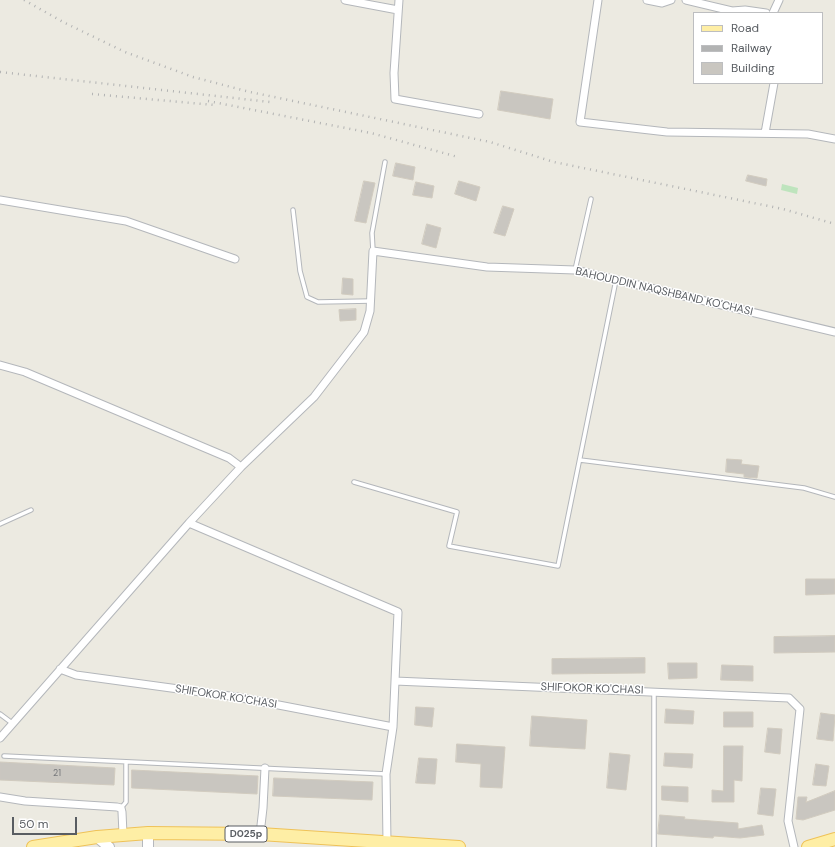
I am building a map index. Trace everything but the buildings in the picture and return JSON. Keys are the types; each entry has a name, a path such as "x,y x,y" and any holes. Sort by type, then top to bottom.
{"main road":[{"name":"D025p","path":"33,847 97,837 148,833 260,834 394,844 459,847"},
{"path":"814,846 835,839"}],"street":[{"path":"345,0 398,10"},
{"path":"399,0 394,73 395,99 479,114"},
{"path":"598,0 580,122 667,132 808,134 835,139"},
{"path":"646,0 662,3 672,0"},
{"path":"686,0 732,11 745,10 759,12"},
{"path":"773,12 779,0"},
{"path":"765,133 774,84"},
{"path":"0,200 126,221 235,259"},
{"path":"0,738 189,523 241,467 314,398 364,332 370,311 373,250"},
{"name":"BAHOUDDIN NAQSHBAND KO'CHASI","path":"373,250 487,267 575,270 835,332"},
{"path":"0,365 25,372 221,455 241,467"},
{"path":"189,523 398,612 393,726 386,774 394,844"},
{"name":"SHIFOKOR KO'CHASI","path":"60,669 76,675 237,697 393,726"},
{"name":"SHIFOKOR KO'CHASI","path":"395,681 789,698 800,709 788,821 794,847"},
{"path":"260,834 263,808 264,768"},
{"path":"0,797 26,801 121,808 123,834"},
{"path":"148,833 148,847"},
{"path":"97,837 110,847"}],"lane":[{"path":"373,250 372,233 385,162"},
{"path":"575,270 591,199"},
{"path":"293,210 300,271 307,297 318,302 371,301"},
{"path":"354,482 457,512 449,546 558,566 616,280"},
{"path":"580,460 804,488 835,497"},
{"path":"0,524 31,510"},
{"path":"654,691 654,847"},
{"path":"0,714 12,723"},
{"path":"4,756 386,774"},
{"path":"121,808 126,802 126,762"}],"green space":[{"path":"782,184 798,188 797,194 781,190"}],"railway":[{"path":"24,0 65,23 125,52 193,77 250,92 490,142 554,162 783,209 835,224"},
{"path":"0,72 270,102"},
{"path":"92,94 214,105"},
{"path":"208,101 371,133 458,157"}]}
